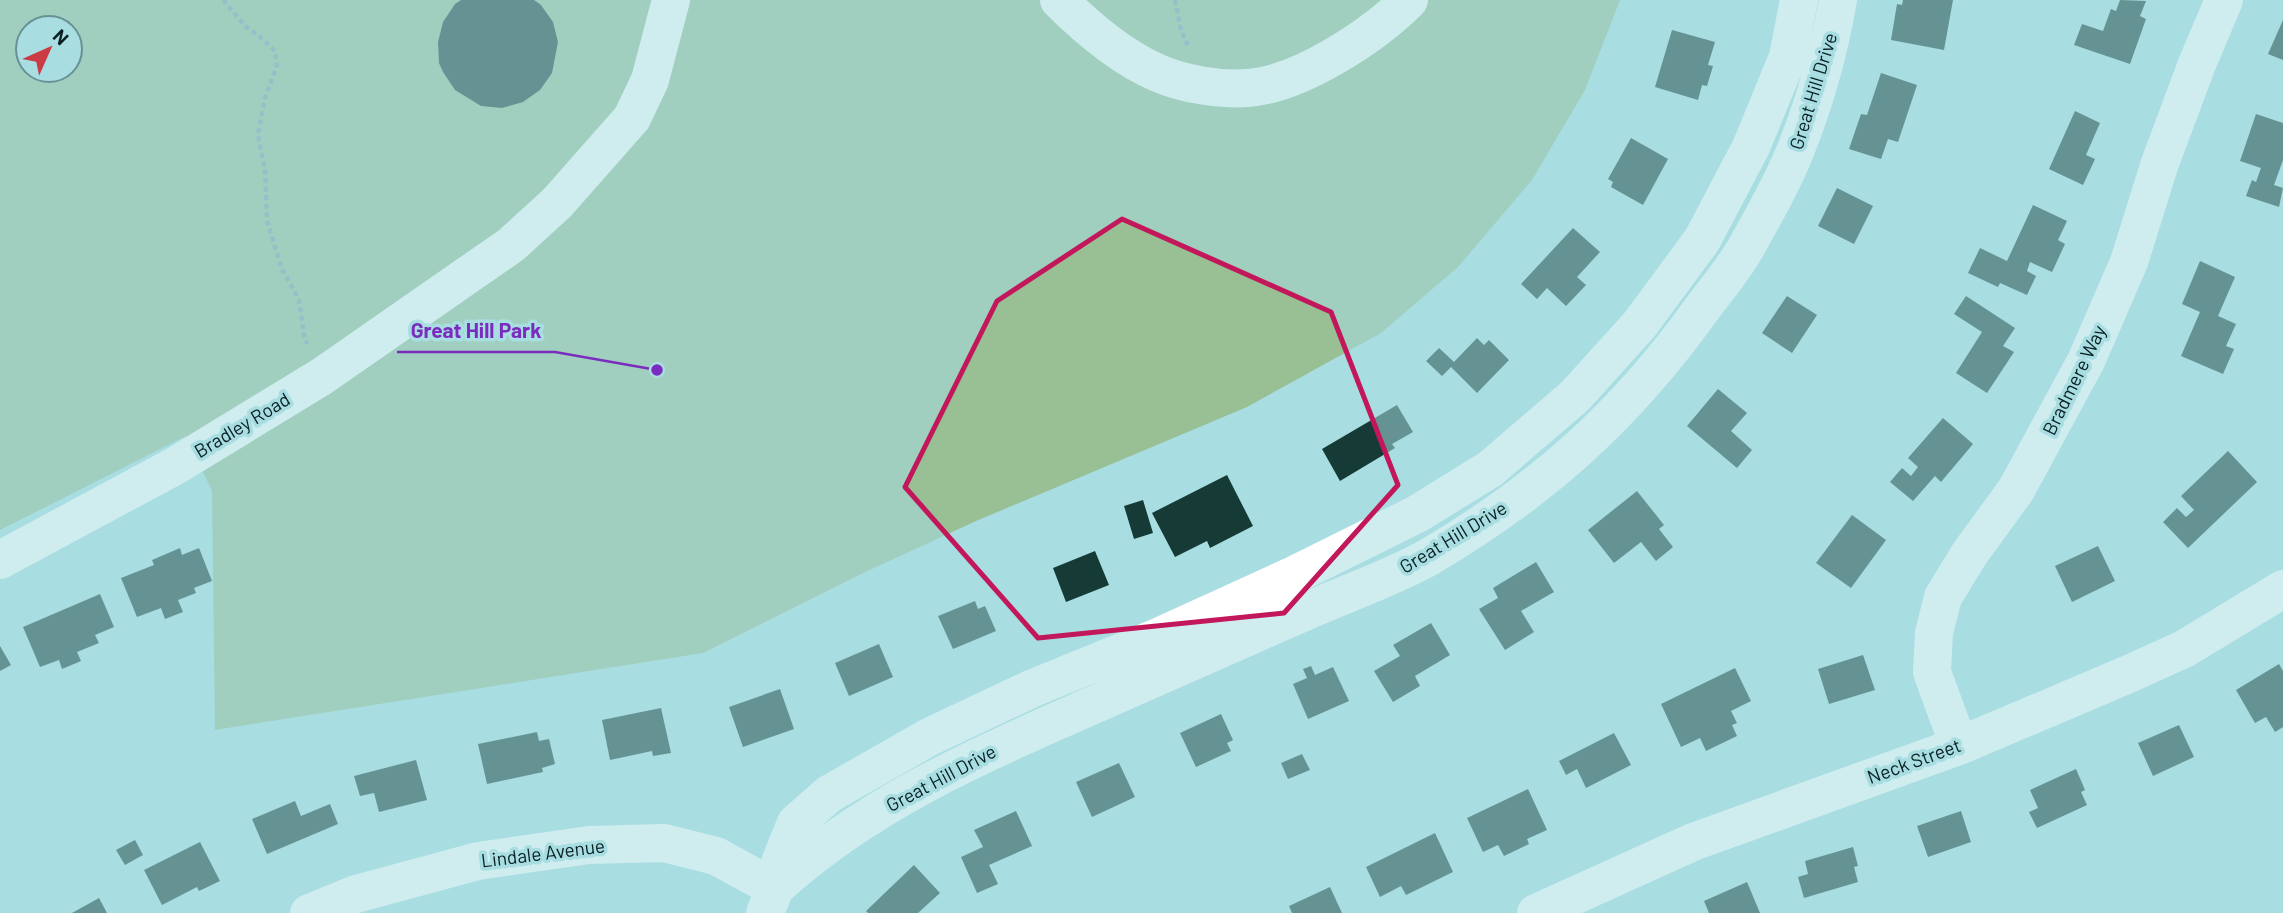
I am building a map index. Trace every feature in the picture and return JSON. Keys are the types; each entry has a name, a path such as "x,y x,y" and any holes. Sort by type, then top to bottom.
{"street":[{"name":"Bradley Road","path":"0,560 175,466 321,377 511,245 557,203 632,118 650,80 671,0"},
{"path":"1059,0 1119,51 1158,74 1199,85 1248,89 1284,79 1357,44 1387,22 1409,0"},
{"name":"Great Hill Drive","path":"770,900 781,860 796,824 829,794 964,720 1170,631 1417,514 1490,469 1575,396 1640,324 1702,240 1751,147 1788,57 1799,0"},
{"name":"Great Hill Drive","path":"770,900 806,859 840,835 916,790 1006,743 1425,559 1503,510 1563,463 1618,413 1666,359 1742,253 1794,155 1830,42 1838,0"},
{"name":"Bradmere Way","path":"1959,746 1932,672 1934,633 1944,597 1970,553 2016,490 2086,361 2129,262 2183,101 2224,0"},
{"name":"Neck Street","path":"1536,913 1693,842 1959,746 2173,654 2242,616 2283,589"},
{"name":"Lindale Avenue","path":"309,913 356,894 478,861 589,845 664,843 716,856 770,900"}],"path":[{"path":"223,0 247,28 275,51 277,65 265,98 258,135 265,170 267,220 281,267 299,300 304,335 321,377"}],"highlighted area":[{"path":"1122,219 1331,312 1398,485 1284,613 1038,638 905,487 997,301"}],"green space":[{"path":"0,0 1620,0 1585,90 1532,180 1458,267 1381,333 1247,407 976,521 859,575 703,653 215,730 212,491 186,436 0,530"}],"building":[{"path":"461,0 534,0 541,5 553,22 558,42 552,73 540,90 523,102 502,108 481,106 455,90 439,63 438,42 443,22 455,4"},
{"path":"1903,0 1953,0 1944,50 1891,40 1897,4 1902,5"},
{"path":"2120,0 2146,1 2140,16 2146,19 2130,64 2074,45 2082,24 2103,31 2111,9 2116,11"},
{"path":"2283,20 2283,60 2268,54"},
{"path":"1672,30 1715,42 1708,65 1713,66 1707,86 1702,85 1698,100 1655,87"},
{"path":"1881,73 1917,85 1898,142 1888,139 1881,159 1849,149 1861,114 1867,115"},
{"path":"2075,111 2100,123 2086,155 2095,159 2083,185 2049,169"},
{"path":"2256,114 2283,123 2283,160 2274,185 2283,188 2279,207 2246,196 2252,180 2256,182 2261,168 2240,161"},
{"path":"1631,138 1668,159 1643,205 1611,187 1613,182 1608,179"},
{"path":"1837,188 1873,206 1854,244 1818,226"},
{"path":"2033,205 2067,221 2058,240 2065,244 2052,272 2030,262 2027,271 2036,276 2027,295 2000,283 1998,287 1968,273 1980,248 2007,261"},
{"path":"1573,228 1600,252 1577,277 1586,285 1566,306 1547,288 1537,299 1521,284"},
{"path":"2200,261 2235,277 2218,316 2236,324 2226,346 2234,349 2223,374 2181,356 2200,312 2182,304"},
{"path":"1787,296 1817,315 1792,353 1762,333"},
{"path":"1966,296 2015,328 2003,346 2014,352 1987,393 1956,373 1982,332 1954,314"},
{"path":"1477,338 1484,345 1489,340 1509,360 1477,393 1451,367 1442,376 1426,361 1439,348 1454,362"},
{"path":"1718,389 1747,413 1731,431 1752,450 1737,468 1687,426"},
{"path":"1397,405 1413,432 1392,444 1395,448 1340,481 1322,449"},
{"path":"1943,418 1973,444 1941,482 1935,476 1913,501 1890,482 1902,468 1911,476 1918,467 1908,458"},
{"path":"2228,451 2257,482 2188,548 2163,522 2177,508 2186,517 2194,510 2181,496"},
{"path":"1227,475 1253,526 1210,548 1207,541 1175,557 1152,513"},
{"path":"1637,491 1664,525 1659,529 1673,547 1656,561 1641,542 1614,563 1588,530"},
{"path":"1143,500 1153,533 1134,539 1124,506"},
{"path":"1852,515 1886,540 1851,588 1816,563"},
{"path":"2098,546 2115,581 2072,602 2055,566"},
{"path":"180,548 182,555 199,548 212,581 194,588 196,593 178,600 183,612 165,619 161,608 137,617 121,578 154,565 152,560"},
{"path":"1095,551 1109,585 1066,602 1053,568"},
{"path":"1536,562 1554,592 1521,611 1534,632 1505,650 1479,609 1498,598 1493,588"},
{"path":"100,594 114,627 95,635 99,643 77,652 81,661 62,669 59,660 40,667 23,627"},
{"path":"975,601 978,609 985,606 996,631 953,649 938,616"},
{"path":"1431,623 1450,655 1415,676 1420,686 1393,702 1374,671 1400,656 1393,645"},
{"path":"879,644 893,677 849,696 835,663"},
{"path":"0,646 11,665 0,671"},
{"path":"1863,655 1875,690 1829,704 1818,669"},
{"path":"2279,664 2283,671 2283,727 2275,732 2266,717 2255,723 2236,690"},
{"path":"1311,666 1315,675 1333,667 1349,701 1308,719 1293,684 1307,678 1303,669"},
{"path":"1735,668 1751,701 1731,711 1737,723 1732,725 1737,736 1706,751 1700,738 1681,747 1661,704"},
{"path":"780,689 794,729 743,747 729,707"},
{"path":"661,708 671,753 653,756 652,751 610,760 602,720"},
{"path":"1221,714 1233,740 1227,743 1231,751 1196,767 1180,733"},
{"path":"2179,725 2194,757 2153,776 2138,743"},
{"path":"537,732 539,741 549,739 555,764 542,768 543,772 487,784 478,744"},
{"path":"1614,733 1631,765 1586,788 1577,769 1566,775 1559,761"},
{"path":"1302,754 1310,770 1288,779 1281,763"},
{"path":"416,760 427,800 379,812 374,793 360,796 354,776"},
{"path":"1119,763 1135,797 1092,817 1076,782"},
{"path":"2076,769 2085,790 2081,792 2087,805 2037,828 2029,812 2038,808 2030,790"},
{"path":"1528,789 1547,830 1527,839 1529,844 1504,856 1498,845 1483,852 1467,818"},
{"path":"295,801 301,816 330,804 338,824 267,854 252,819"},
{"path":"1016,811 1032,846 989,865 998,884 977,893 961,857 983,847 974,830"},
{"path":"1961,811 1971,842 1928,857 1917,826"},
{"path":"1435,833 1453,872 1406,895 1401,886 1380,897 1366,867"},
{"path":"135,840 143,855 125,865 116,850"},
{"path":"200,842 220,881 199,891 197,887 162,905 144,870"},
{"path":"1853,847 1858,866 1854,867 1858,882 1804,898 1798,877 1808,874 1805,861"},
{"path":"914,865 940,893 918,913 866,911"},
{"path":"1747,882 1760,913 1709,913 1704,901"},
{"path":"1330,887 1342,913 1292,913 1289,906"},
{"path":"99,898 107,913 72,913"}],"place":[{"name":"Great Hill Park","path":"657,370"}]}
